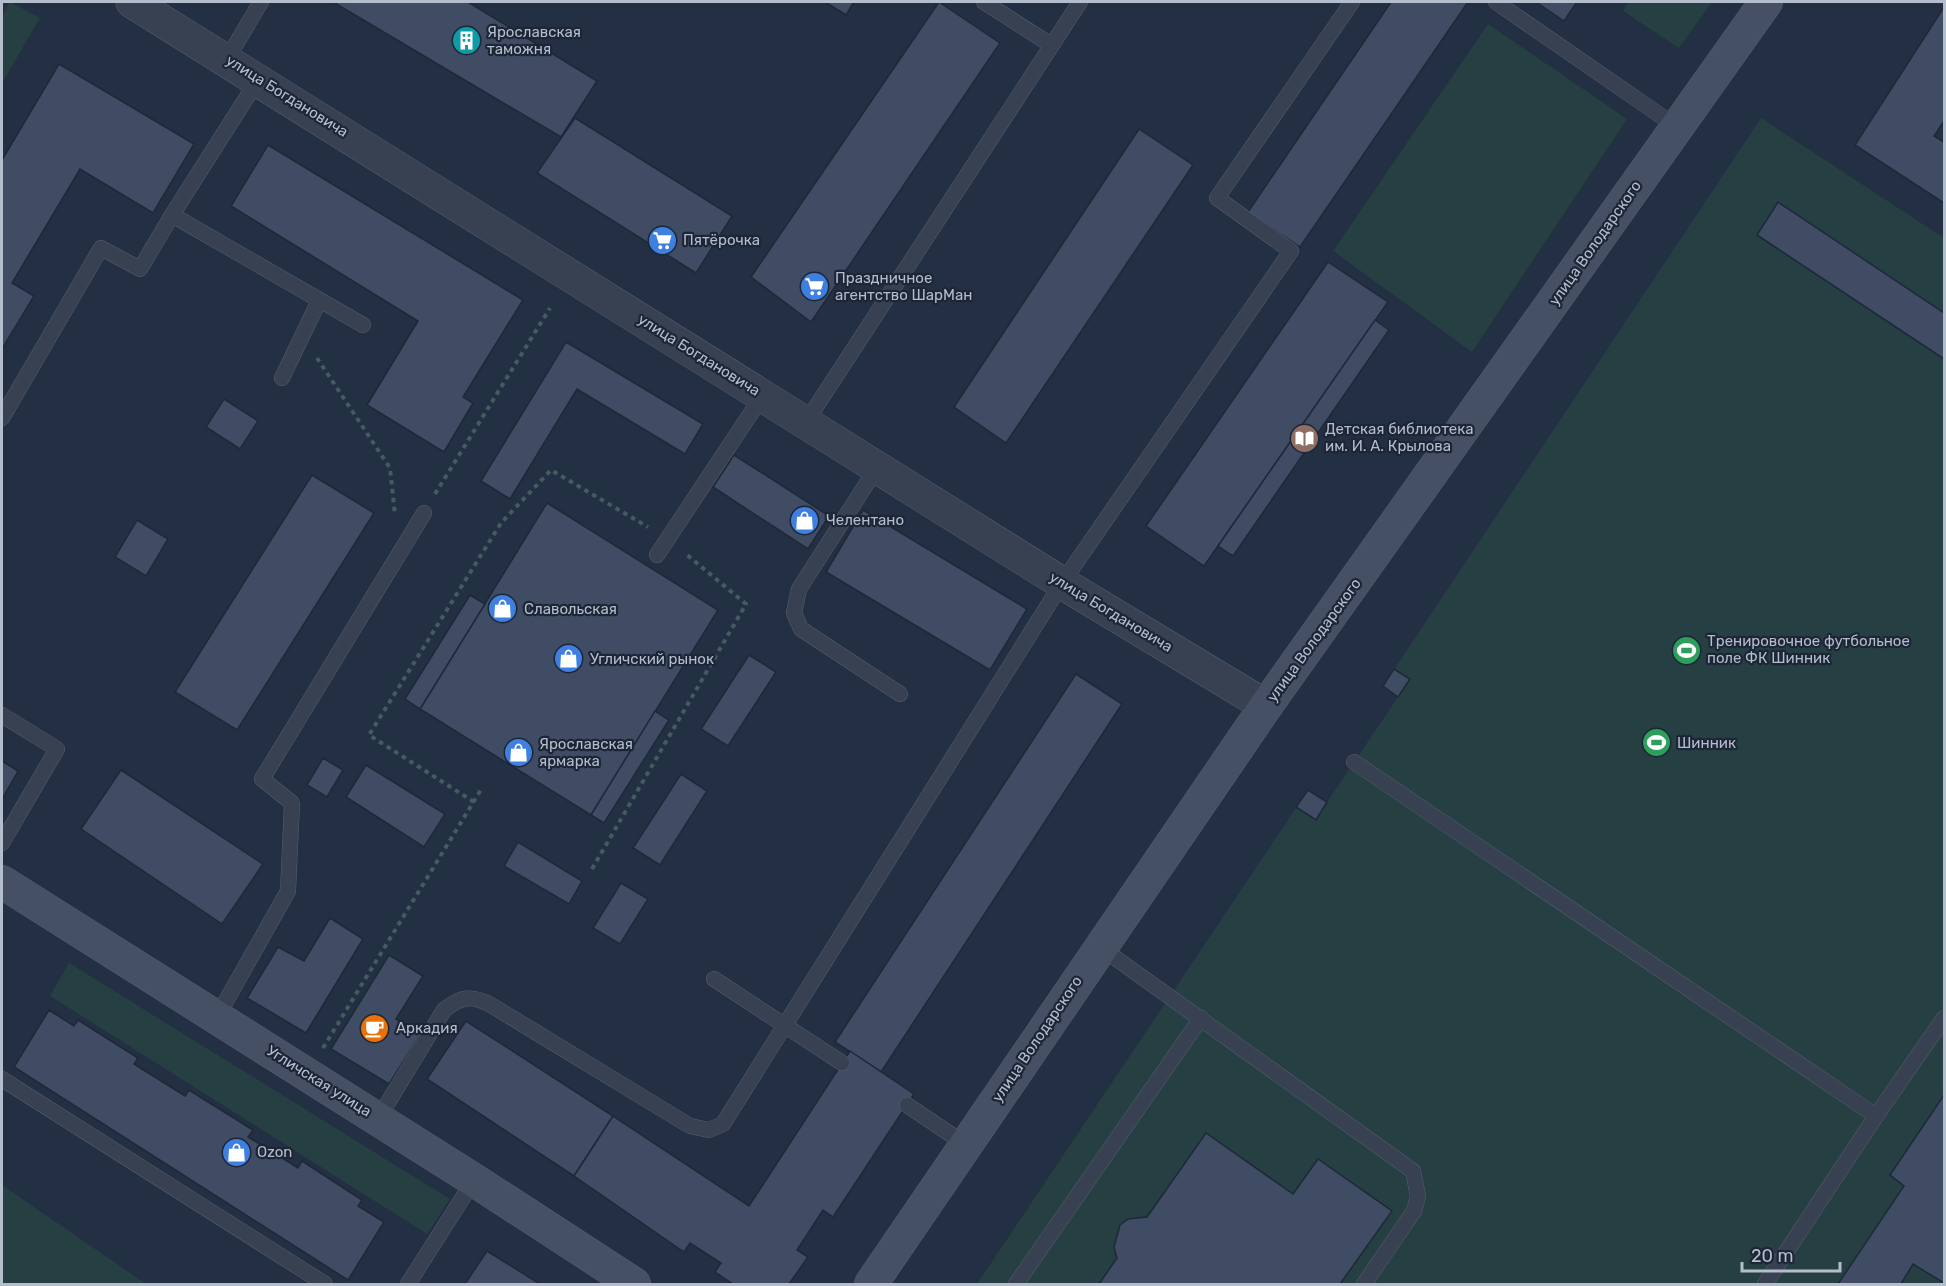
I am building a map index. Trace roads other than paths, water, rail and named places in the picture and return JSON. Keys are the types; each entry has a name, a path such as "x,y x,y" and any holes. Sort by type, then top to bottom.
{"street":[{"name":"улица Богдановича","path":"132,2 259,78 1062,583 1266,706"},
{"name":"улица Володарского","path":"871,1284 1266,706 1766,2"},
{"name":"Угличская улица","path":"4,890 217,1017 634,1284"}],"lane":[{"path":"227,59 261,2"},
{"path":"984,2 1051,45"},
{"path":"806,422 1080,2"},
{"path":"378,1119 444,1010 455,1001 465,997 477,998 491,1005 690,1126 700,1130 717,1128 723,1124 1062,583 1291,252 1217,198 1352,2"},
{"path":"1496,2 1677,127"},
{"path":"2,418 101,248 140,269 172,214 259,78"},
{"path":"172,214 363,325"},
{"path":"282,378 319,301"},
{"path":"657,555 763,395"},
{"path":"878,466 799,589 794,613 801,629 900,694"},
{"path":"217,1017 288,891 292,803 262,778 424,513"},
{"path":"2,715 57,749 2,843"},
{"path":"1354,762 1875,1116"},
{"path":"1100,946 1413,1171 1418,1196 1414,1211 1364,1284"},
{"path":"714,979 842,1063"},
{"path":"1016,1284 1201,1018"},
{"path":"1765,1284 1875,1116 1944,1018"},
{"path":"2,1079 325,1284"},
{"path":"907,1105 965,1144"},
{"path":"408,1284 474,1180"}],"place":[{"name":"Ярославская таможня","path":"466,41"},
{"name":"Пятёрочка","path":"662,240"},
{"name":"Праздничное агентство ШарМан","path":"814,287"},
{"name":"Детская библиотека им. И. А. Крылова","path":"1304,438"},
{"name":"Челентано","path":"805,520"},
{"name":"Славольская","path":"503,609"},
{"name":"Тренировочное футбольное поле ФК Шинник","path":"1686,650"},
{"name":"Угличский рынок","path":"569,659"},
{"name":"Шинник","path":"1656,743"},
{"name":"Ярославская ярмарка","path":"518,753"},
{"name":"Аркадия","path":"375,1028"},
{"name":"Ozon","path":"236,1152"}]}
